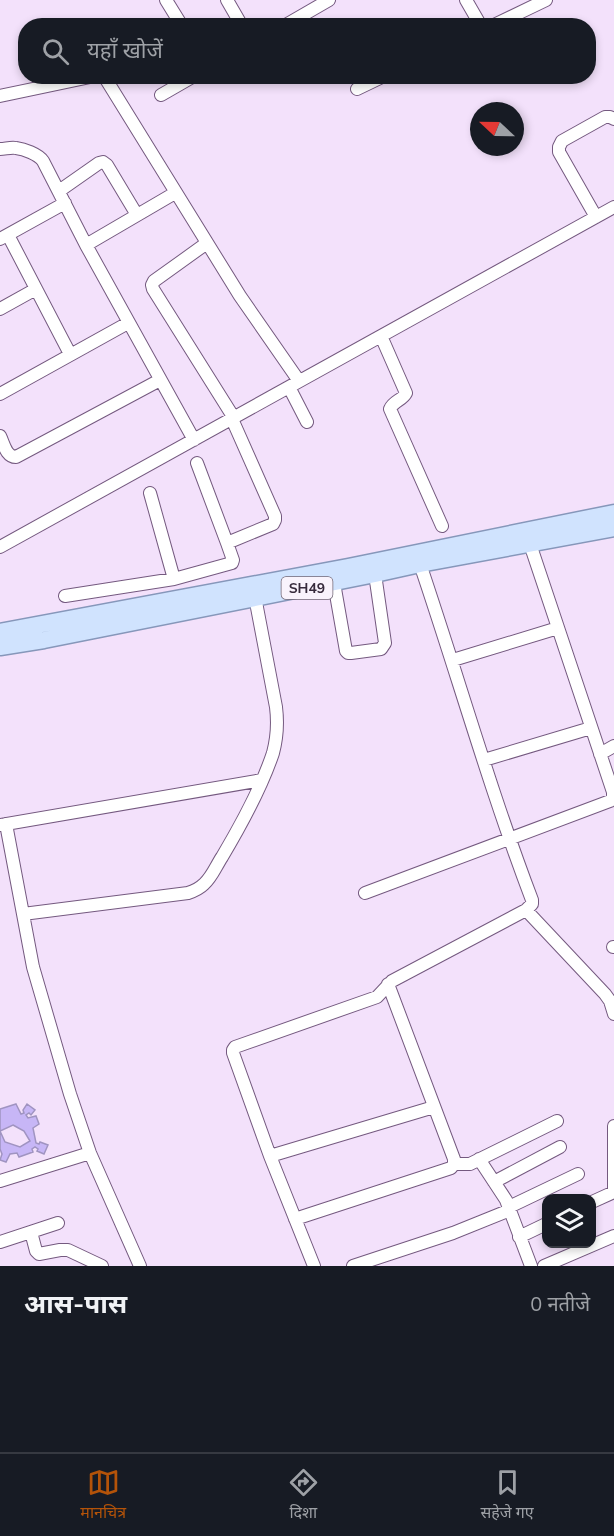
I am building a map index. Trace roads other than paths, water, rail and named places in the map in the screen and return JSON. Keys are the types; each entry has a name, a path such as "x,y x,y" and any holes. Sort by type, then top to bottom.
{"main road":[{"name":"SH49","path":"0,632 348,567 614,513"},
{"name":"SH49","path":"0,647 614,528"}],"street":[{"path":"166,0 177,18"},
{"path":"228,0 238,18"},
{"path":"298,18 329,0"},
{"path":"466,0 476,18"},
{"path":"509,18 546,0"},
{"path":"0,96 57,84"},
{"path":"109,84 294,384 307,422"},
{"path":"161,95 180,84"},
{"path":"357,89 367,84"},
{"path":"596,217 559,152 559,147 562,141 604,117 614,119"},
{"path":"0,150 16,148 40,157 128,323 194,440"},
{"path":"59,191 103,162 137,215"},
{"path":"86,245 175,193"},
{"path":"65,203 4,237 36,289 70,354"},
{"path":"0,545 614,207"},
{"path":"207,243 154,281 152,285 233,418 275,520 273,524 227,543"},
{"path":"0,309 36,289"},
{"path":"0,394 128,323"},
{"path":"381,336 406,393 390,409 442,526"},
{"path":"0,436 8,455 16,457 160,380"},
{"path":"65,596 174,579 231,565 233,560 196,463"},
{"path":"150,493 174,579"},
{"path":"365,893 509,840 613,798 613,792 530,544"},
{"path":"314,1266 270,1156 233,1050 235,1047 377,997 388,984 526,910 532,904 509,840 453,660 420,564"},
{"path":"334,583 346,651 351,653 381,649 385,643 375,574"},
{"path":"117,588 124,609"},
{"path":"23,914 188,893 197,890 210,877 235,836 262,780 273,753 278,722 255,597"},
{"path":"453,660 558,628"},
{"path":"484,760 591,728"},
{"path":"600,754 614,746"},
{"path":"140,1266 90,1153 70,1094 33,967 3,825 262,780"},
{"path":"526,910 605,994 614,1014"},
{"path":"388,984 454,1164"},
{"path":"270,1156 434,1107"},
{"path":"295,1219 451,1168 454,1164 470,1164 557,1121"},
{"path":"596,1200 614,1192 614,1126"},
{"path":"494,1182 560,1146"},
{"path":"0,1181 90,1153"},
{"path":"479,1159 506,1200 531,1266"},
{"path":"353,1266 453,1233 578,1174"},
{"path":"0,1242 58,1223"},
{"path":"519,1237 542,1226"},
{"path":"31,1232 39,1254 68,1250 102,1266"},
{"path":"544,1266 614,1236"}]}
